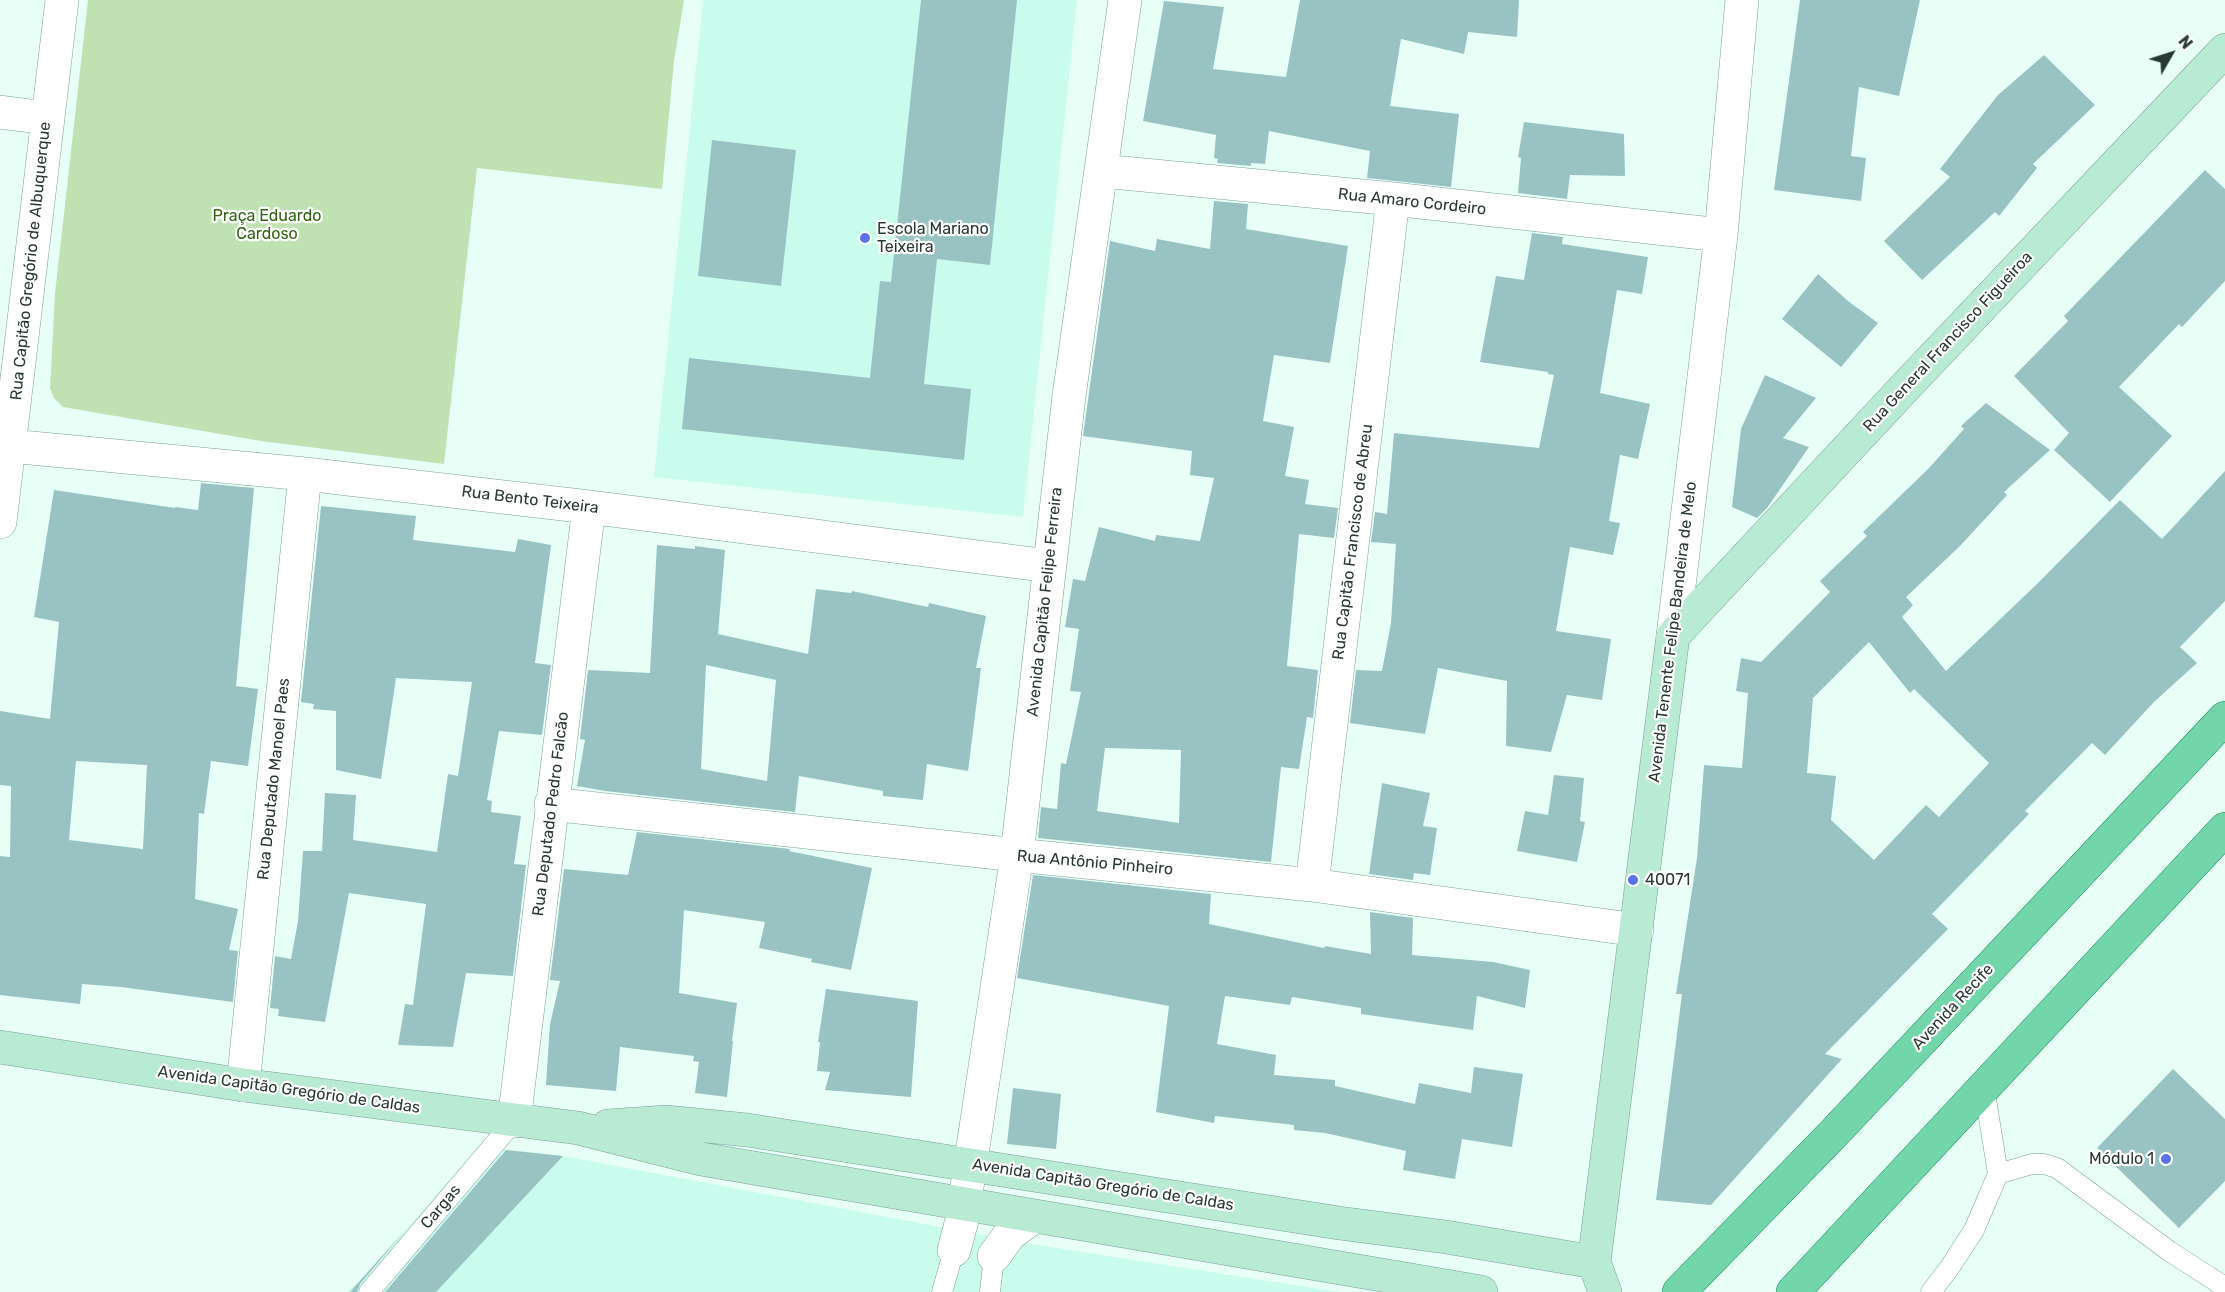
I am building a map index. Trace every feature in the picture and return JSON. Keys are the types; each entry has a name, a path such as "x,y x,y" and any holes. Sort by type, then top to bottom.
{"main road":[{"name":"Rua General Francisco Figueiroa","path":"1673,636 2225,50"},
{"name":"Avenida Tenente Felipe Bandeira de Melo","path":"1600,1277 1636,930 1673,636"},
{"name":"Avenida Recife","path":"1678,1292 1835,1132 2225,718"},
{"path":"1793,1292 2225,829"},
{"name":"Avenida Capitão Gregório de Caldas","path":"0,1047 243,1085 578,1128 701,1159 1481,1292"},
{"name":"Avenida Capitão Gregório de Caldas","path":"578,1128 666,1122 747,1130 1339,1223 1446,1237 1600,1277"}],"street":[{"name":"Rua Capitão Gregório de Albuquerque","path":"0,522 62,0"},
{"name":"Avenida Capitão Felipe Ferreira","path":"954,1250 962,1220 1017,855 1069,396 1125,0"},
{"name":"Avenida Tenente Felipe Bandeira de Melo","path":"1673,636 1721,235 1742,0"},
{"path":"0,112 47,118"},
{"name":"Rua Amaro Cordeiro","path":"1102,171 1393,199 1721,235"},
{"name":"Rua Capitão Francisco de Abreu","path":"1312,885 1393,199"},
{"name":"Rua Bento Teixeira","path":"10,446 305,474 589,507 1049,566"},
{"name":"Rua Deputado Manoel Paes","path":"243,1085 305,474"},
{"name":"Rua Deputado Pedro Falcão","path":"514,1121 589,507"},
{"name":"Rua Antônio Pinheiro","path":"551,804 1312,885 1636,930"},
{"path":"994,1256 1010,1234 1032,1217"}],"lane":[{"path":"1930,1292 1950,1267 1974,1230 1998,1174 1984,1087"},
{"name":"Cargas","path":"369,1292 514,1121"},
{"path":"1998,1174 2032,1164 2057,1168 2169,1251 2225,1287"},
{"path":"942,1292 954,1250"},
{"path":"990,1292 994,1256"}],"shaded area":[{"name":"Escola Mariano Teixeira","path":"703,0 1077,0 1023,517 654,477"},
{"path":"479,1146 563,1156 1031,1244 1339,1292 348,1292 377,1263"}],"green space":[{"name":"Praça Eduardo Cardoso","path":"88,0 684,0 674,61 662,189 477,168 444,464 261,441 63,407 54,398 50,388 55,293"}],"building":[{"path":"921,0 1017,0 990,265 937,259 924,384 971,389 964,460 682,429 689,358 870,378 880,281 891,282"},
{"path":"1300,0 1519,0 1517,37 1468,32 1464,54 1401,39 1390,106 1459,114 1451,187 1367,178 1370,151 1269,131 1265,164 1251,163 1251,166 1217,163 1218,159 1214,158 1216,135 1143,121 1164,1 1224,7 1213,69 1286,77"},
{"path":"1800,0 1920,0 1899,96 1859,87 1851,156 1866,158 1861,201 1774,190"},
{"path":"2044,55 2095,105 2033,164 2037,168 1999,216 1995,212 1922,280 1884,241 1950,177 1940,169 1998,95"},
{"path":"1524,122 1624,134 1625,176 1570,175 1567,199 1518,193 1521,158 1518,157"},
{"path":"712,140 796,150 781,286 698,276"},
{"path":"2205,170 2225,189 2225,281 2182,327 2179,324 2119,387 2172,436 2110,502 2054,450 2069,433 2014,376 2068,321 2064,316"},
{"path":"1214,201 1248,204 1246,229 1348,246 1330,363 1274,355 1263,421 1294,427 1285,476 1309,480 1305,504 1338,508 1334,538 1299,534 1287,666 1318,670 1313,718 1307,717 1299,769 1281,767 1271,862 1038,838 1041,807 1057,809 1061,763 1066,764 1081,692 1070,691 1079,629 1065,627 1073,579 1085,581 1099,527 1155,541 1156,535 1200,541 1214,478 1190,475 1192,451 1083,436 1110,241 1155,251 1157,239 1210,249","holes":["1105,748 1181,750 1179,823 1097,811"]},
{"path":"1532,233 1563,237 1562,244 1648,257 1642,294 1617,290 1600,393 1650,404 1638,459 1620,455 1609,521 1620,523 1613,555 1570,547 1556,631 1611,639 1602,700 1567,695 1551,752 1506,746 1507,681 1438,668 1425,734 1350,723 1356,670 1382,671 1391,623 1396,544 1371,542 1375,512 1387,514 1394,433 1539,448 1554,375 1548,372 1480,362 1496,276 1524,280"},
{"path":"1818,274 1848,301 1878,323 1841,367 1782,319"},
{"path":"1765,375 1816,398 1783,438 1809,447 1767,508 1757,518 1732,507 1741,429"},
{"path":"1986,403 2050,450 2004,492 2007,495 1960,546 1906,597 1913,605 1902,617 1946,671 2120,500 2162,539 2225,471 2225,601 2180,647 2197,663 2154,702 2105,755 2092,743 2025,811 2029,814 1932,914 1948,929 1825,1054 1842,1059 1711,1205 1656,1200 1682,994 1676,994 1697,858 1704,765 1742,768 1748,693 1736,691 1741,658 1761,662 1830,592 1820,581 1867,536 1863,532 1929,468 1964,429 1961,426","holes":["1869,642 1910,693 1914,689 1989,763 1939,817 1926,805 1874,860 1831,820 1836,776 1807,773 1813,698"]},
{"path":"201,483 254,488 236,686 258,689 248,766 211,761 204,814 199,813 195,899 238,909 229,950 238,951 233,1002 82,984 80,1004 0,995 0,856 10,857 11,786 0,785 0,711 50,719 59,622 34,617 54,490 198,510","holes":["76,761 147,765 143,849 69,840"]},
{"path":"321,506 416,516 413,540 515,552 518,539 551,545 535,663 551,665 542,735 499,731 487,800 492,801 491,812 521,816 514,864 526,865 513,976 466,973 453,1047 398,1045 405,1004 413,1005 426,904 349,893 325,1022 278,1016 279,1009 270,1008 275,956 291,959 298,921 303,851 322,851 325,793 356,795 353,840 437,852 448,774 458,776 472,682 396,678 381,779 336,770 336,711 313,709 314,704 301,702"},
{"path":"657,545 725,550 718,634 808,654 816,589 851,593 852,591 928,607 929,603 986,616 976,668 981,668 968,771 927,764 923,800 883,796 883,791 799,776 795,812 577,786 585,740 580,739 588,670 650,673","holes":["706,665 776,680 767,781 701,769"]},
{"path":"1554,775 1584,778 1580,821 1585,822 1577,862 1517,851 1525,811 1548,815"},
{"path":"1382,783 1430,793 1423,826 1437,828 1430,875 1414,873 1413,880 1369,874"},
{"path":"637,832 790,849 789,851 872,868 851,970 759,948 765,922 684,910 679,993 737,1003 727,1097 695,1093 699,1062 693,1061 694,1056 620,1047 616,1091 546,1085 550,1024 560,981 550,980 564,869 628,875"},
{"path":"1033,875 1211,894 1209,924 1324,948 1325,946 1371,954 1370,912 1413,918 1412,955 1493,962 1530,970 1525,1008 1477,996 1473,1030 1361,1014 1361,1008 1292,997 1290,1005 1225,996 1217,1044 1276,1055 1274,1075 1335,1080 1335,1086 1415,1104 1419,1083 1471,1093 1474,1067 1523,1074 1512,1147 1462,1139 1455,1179 1403,1170 1406,1151 1325,1133 1294,1130 1294,1125 1215,1116 1214,1123 1156,1112 1169,1006 1017,978"},
{"path":"826,989 918,1001 911,1097 825,1090 830,1072 817,1071 820,1042 818,1042"},
{"name":"Módulo 1","path":"2173,1069 2225,1119 2225,1181 2179,1228 2097,1148"},
{"path":"1013,1088 1061,1094 1056,1149 1007,1144"},
{"path":"506,1150 563,1156 436,1292 385,1292"},
{"path":"407,1228 360,1284 357,1292 350,1292"}],"place":[{"name":"Escola Mariano Teixeira","path":"865,238"},
{"name":"40071","path":"1633,880"},
{"name":"Módulo 1","path":"2166,1159"}]}
